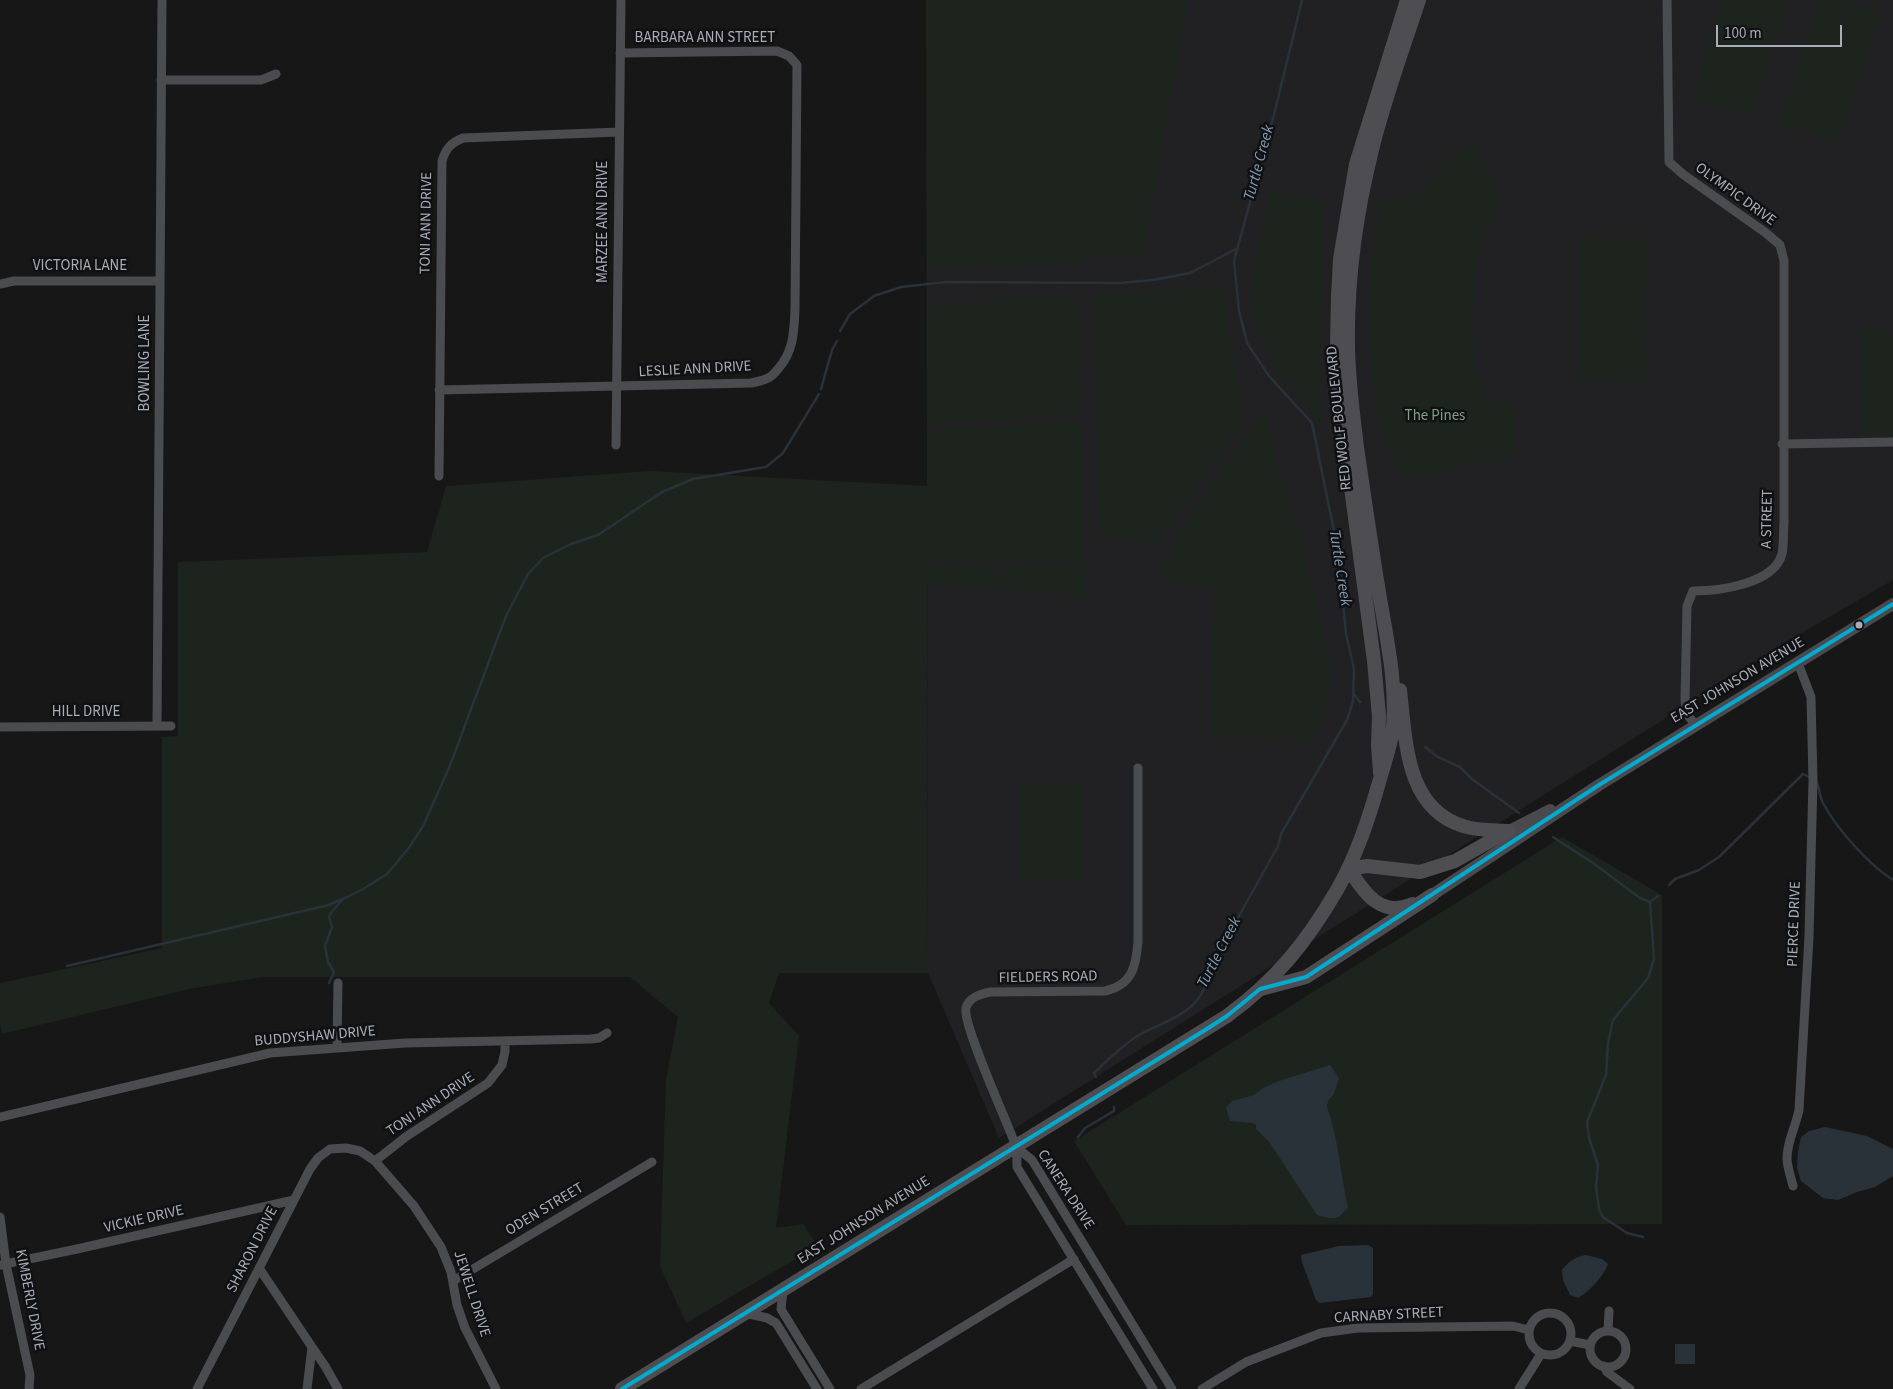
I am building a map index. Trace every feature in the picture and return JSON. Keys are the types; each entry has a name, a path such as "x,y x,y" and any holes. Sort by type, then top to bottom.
{"highway":[{"name":"RED WOLF BOULEVARD","path":"1380,778 1374,662 1340,397 1337,346 1338,297 1340,260 1356,164 1407,0"},
{"name":"RED WOLF BOULEVARD","path":"1122,1081 1227,1016 1260,990 1285,965 1310,933 1349,869 1366,827 1390,749 1393,723 1388,648 1352,408 1348,345 1349,301 1355,236 1372,147 1419,0"},
{"path":"1388,648 1398,673 1407,746 1412,772 1419,791 1428,804 1452,822 1465,827 1509,830"},
{"path":"1432,895 1406,907 1386,907 1372,899 1358,884 1349,869 1367,866 1420,872 1455,861 1509,830"},
{"path":"1260,990 1306,977 1432,895"},
{"name":"EAST JOHNSON AVENUE","path":"622,1389 1122,1081"}],"main road":[{"name":"EAST JOHNSON AVENUE","path":"1432,895 1599,785 1893,604"},
{"name":"EAST JOHNSON AVENUE","path":"1509,830 1599,785"}],"street":[{"name":"MARZEE ANN DRIVE","path":"616,445 621,0"},
{"name":"OLYMPIC DRIVE","path":"1667,0 1668,162 1780,245 1784,261 1782,444"},
{"name":"BOWLING LANE","path":"157,726 161,2"},
{"name":"BARBARA ANN STREET","path":"620,53 777,50 789,56"},
{"name":"LESLIE ANN DRIVE","path":"439,390 751,383 772,375 785,361 790,350 793,335 798,68 789,56"},
{"path":"161,80 261,80 276,74"},
{"name":"TONI ANN DRIVE","path":"439,476 442,161 448,147 453,142 463,138 619,132"},
{"name":"VICTORIA LANE","path":"0,284 14,281 160,281"},
{"path":"1782,444 1893,442"},
{"name":"A STREET","path":"1696,726 1688,714 1685,700 1687,606 1693,591 1714,590 1751,582 1772,571 1782,555 1784,523 1782,444"},
{"name":"PIERCE DRIVE","path":"1793,1186 1787,1156 1789,1141 1796,1126 1799,1110 1809,937 1813,780 1811,698 1798,664"},
{"name":"HILL DRIVE","path":"0,727 171,726"},
{"name":"FIELDERS ROAD","path":"1016,1147 966,1019 966,1008 970,1000 985,993 1104,991 1116,988 1127,981 1137,957 1138,942 1138,768"},
{"path":"337,1047 338,983"},
{"name":"BUDDYSHAW DRIVE","path":"0,1116 255,1055 405,1043 591,1039 599,1038 607,1033"},
{"name":"TONI ANN DRIVE","path":"375,1161 407,1136 488,1084 502,1065 505,1041"},
{"name":"CANERA DRIVE","path":"1016,1147 1017,1167 1154,1389"},
{"name":"CANERA DRIVE","path":"1016,1147 1032,1160 1172,1389"},
{"name":"SHARON DRIVE","path":"197,1389 310,1169 318,1158 330,1149 351,1149"},
{"name":"JEWELL DRIVE","path":"351,1149 365,1154 375,1161 414,1206 434,1235 448,1263 465,1328 496,1389"},
{"name":"ODEN STREET","path":"453,1281 652,1162"},
{"name":"VICKIE DRIVE","path":"3,1264 294,1200"},
{"name":"KIMBERLY DRIVE","path":"0,1217 3,1264 30,1375 29,1389"},
{"path":"861,1389 1074,1259"},
{"path":"259,1268 325,1366 338,1389"},
{"path":"782,1290 781,1308 830,1389"},
{"path":"1608,1331 1609,1311"},
{"path":"745,1313 761,1317 776,1324 817,1389"},
{"path":"1556,1314 1567,1322 1572,1334 1570,1341 1567,1348 1558,1354 1548,1356 1541,1354 1531,1344 1529,1330 1532,1323 1542,1315 1556,1314"},
{"name":"CARNABY STREET","path":"1202,1389 1246,1362 1321,1333 1358,1328 1413,1326 1513,1326 1529,1330"},
{"path":"1608,1331 1619,1334 1625,1343 1625,1354 1615,1366 1604,1366 1594,1361 1590,1351 1590,1345 1597,1335 1608,1331"},
{"path":"1570,1341 1590,1345"},
{"path":"307,1389 312,1347"},
{"path":"1519,1389 1541,1354"},
{"path":"1619,1363 1619,1381"},
{"path":"1604,1366 1607,1372 1630,1389"}],"shaded area":[{"path":"926,0 1893,0 1893,580 1793,638 999,1138 928,973"},
{"path":"1330,1065 1339,1078 1327,1107 1334,1132 1348,1207 1341,1215 1334,1218 1317,1215 1270,1143 1256,1129 1256,1125 1253,1123 1230,1121 1226,1108 1232,1101 1254,1095 1263,1088 1279,1081"},
{"path":"1825,1127 1867,1136 1893,1149 1893,1176 1875,1187 1838,1200 1823,1198 1801,1181 1797,1168 1801,1137 1809,1131"},
{"path":"1368,1245 1373,1248 1373,1294 1371,1297 1320,1303 1316,1300 1301,1255 1339,1246"},
{"path":"1586,1255 1602,1259 1608,1264 1596,1283 1578,1298 1570,1295 1563,1280 1562,1270 1572,1260"},
{"path":"1675,1344 1695,1344 1695,1364 1675,1364"}],"green space":[{"path":"926,0 1188,0 1142,258 1080,257 1080,264 927,268"},
{"path":"1722,0 1787,0 1750,117 1692,99"},
{"path":"1820,0 1846,0 1881,11 1839,143 1780,125"},
{"name":"The Pines","path":"1470,142 1502,198 1487,224 1477,258 1472,323 1475,372 1487,395 1517,407 1514,454 1496,463 1473,463 1431,477 1398,476 1377,420 1370,345 1370,282 1378,206 1420,190 1444,162"},
{"path":"1269,192 1324,200 1319,380 1323,427 1286,380 1279,378 1248,302"},
{"path":"1580,237 1648,238 1647,382 1579,381"},
{"path":"1222,284 1243,421 1159,544 1099,535 1095,295"},
{"path":"1077,297 1081,414 927,425 927,305"},
{"path":"1861,324 1873,330 1893,335 1893,438 1861,439"},
{"path":"1263,410 1307,565 1330,664 1330,692 1327,706 1312,739 1211,738 1214,589 1160,579 1178,533"},
{"path":"1081,421 1085,563 927,562 928,566 998,569 1000,590 927,585 928,973 779,973 769,1003 799,1036 776,1228 803,1224 818,1246 686,1323 660,1266 666,1080 678,1017 630,977 263,977 189,989 2,1034 0,1022 0,983 162,948 162,737 178,736 178,562 427,552 446,486 650,471 927,486 927,430"},
{"path":"1085,567 1085,596 1004,590 1003,568"},
{"path":"1084,783 1084,881 1021,881 1021,784"},
{"path":"1562,837 1662,895 1662,1224 1126,1225 1074,1141"}],"waterway":[{"name":"Turtle Creek","path":"1096,1077 1094,1073 1127,1043 1178,1016 1192,1006 1202,994 1220,950 1278,846 1281,834 1347,720 1353,701 1354,669 1346,634 1338,551 1312,423 1269,376 1247,343 1239,311 1234,261 1275,111 1302,0"},
{"path":"840,331 850,314 874,296 901,287 946,282 1119,283 1153,280 1190,273 1238,248"},
{"path":"821,389 832,350 837,341"},
{"path":"329,983 334,972 328,962 325,946 332,927 329,917 343,899 387,874 408,849 423,826 449,768 506,616 528,574 543,558 571,544 598,535 662,492 693,479 766,467 783,453 819,394"},
{"name":"Turtle Creek","path":"1353,693 1360,702"},
{"path":"1425,747 1438,757 1460,767 1472,779 1519,813"},
{"path":"1669,885 1675,879 1699,870 1719,857 1803,774 1809,777"},
{"path":"1816,781 1823,803 1836,823 1864,856 1893,880"},
{"path":"1553,837 1593,863 1640,898 1650,902 1654,959 1648,978 1613,1020 1608,1043 1606,1075 1587,1122 1589,1138 1598,1165 1596,1187 1599,1209 1603,1217 1627,1233 1643,1237"},
{"path":"1650,902 1658,896"},
{"path":"67,966 329,905 342,899"},
{"name":"Turtle Creek","path":"1078,1137 1085,1128 1114,1111 1114,1107"}],"transit line":[{"path":"622,1389 1202,1032 1227,1016 1260,989 1306,977 1599,785 1893,604"}]}
